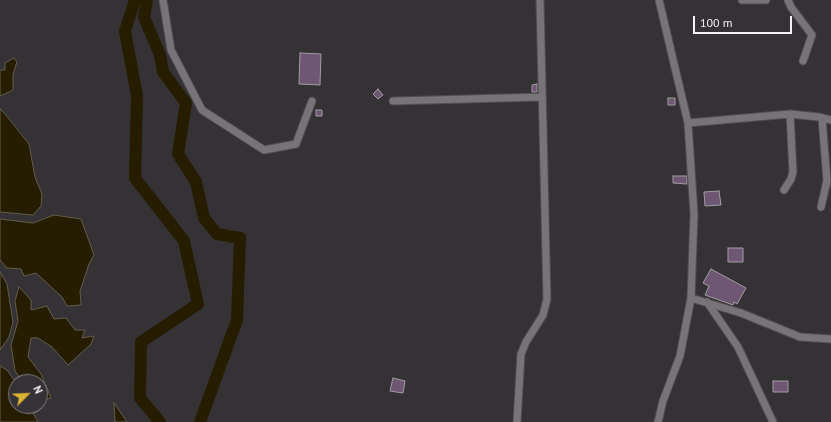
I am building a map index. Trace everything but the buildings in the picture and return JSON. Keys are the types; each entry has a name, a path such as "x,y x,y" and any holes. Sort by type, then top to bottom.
{"street":[{"path":"163,0 171,50 202,110 264,150 296,144 312,101"},
{"path":"517,422 521,354 526,342 543,315 547,299 541,97 540,0"},
{"path":"658,422 663,401 680,356 691,298 694,214 688,123 659,0"},
{"path":"742,0 766,0"},
{"path":"788,0 791,7 812,35 803,61"},
{"path":"393,101 541,97"},
{"path":"688,123 790,114 831,120"},
{"path":"784,190 791,179 792,172 790,114"},
{"path":"820,207 827,181 822,118"},
{"path":"691,298 741,313 800,337 831,340"},
{"path":"707,302 738,348 773,422"}],"shaded area":[{"path":"14,58 17,62 13,74 13,90 0,96 0,70 5,70 5,63"},
{"path":"0,109 29,144 35,177 42,194 41,206 33,215 0,212"},
{"path":"54,215 81,219 94,255 89,264 80,291 81,305 67,306 62,297 36,273 24,276 21,269 7,268 0,260 0,219 33,223"},
{"path":"0,272 7,284 13,322 9,337 0,350"},
{"path":"19,287 31,300 31,310 47,306 54,319 66,318 75,330 85,330 82,338 94,336 91,344 68,365 52,347 38,338 31,338 28,357 41,374 17,374 15,371 11,345 18,321 15,301"},
{"path":"0,366 7,370 10,374 8,374 8,414 34,414 38,422 0,422"},
{"path":"48,391 51,398 48,399"},
{"path":"114,403 127,422 115,422"}],"waterway":[{"path":"135,0 125,31 137,96 135,178 184,241 198,304 141,342 140,398 160,422"},
{"path":"147,0 144,17 160,55 163,72 186,103 178,154 196,182 204,218 217,234 240,238 237,320 200,422"}]}
